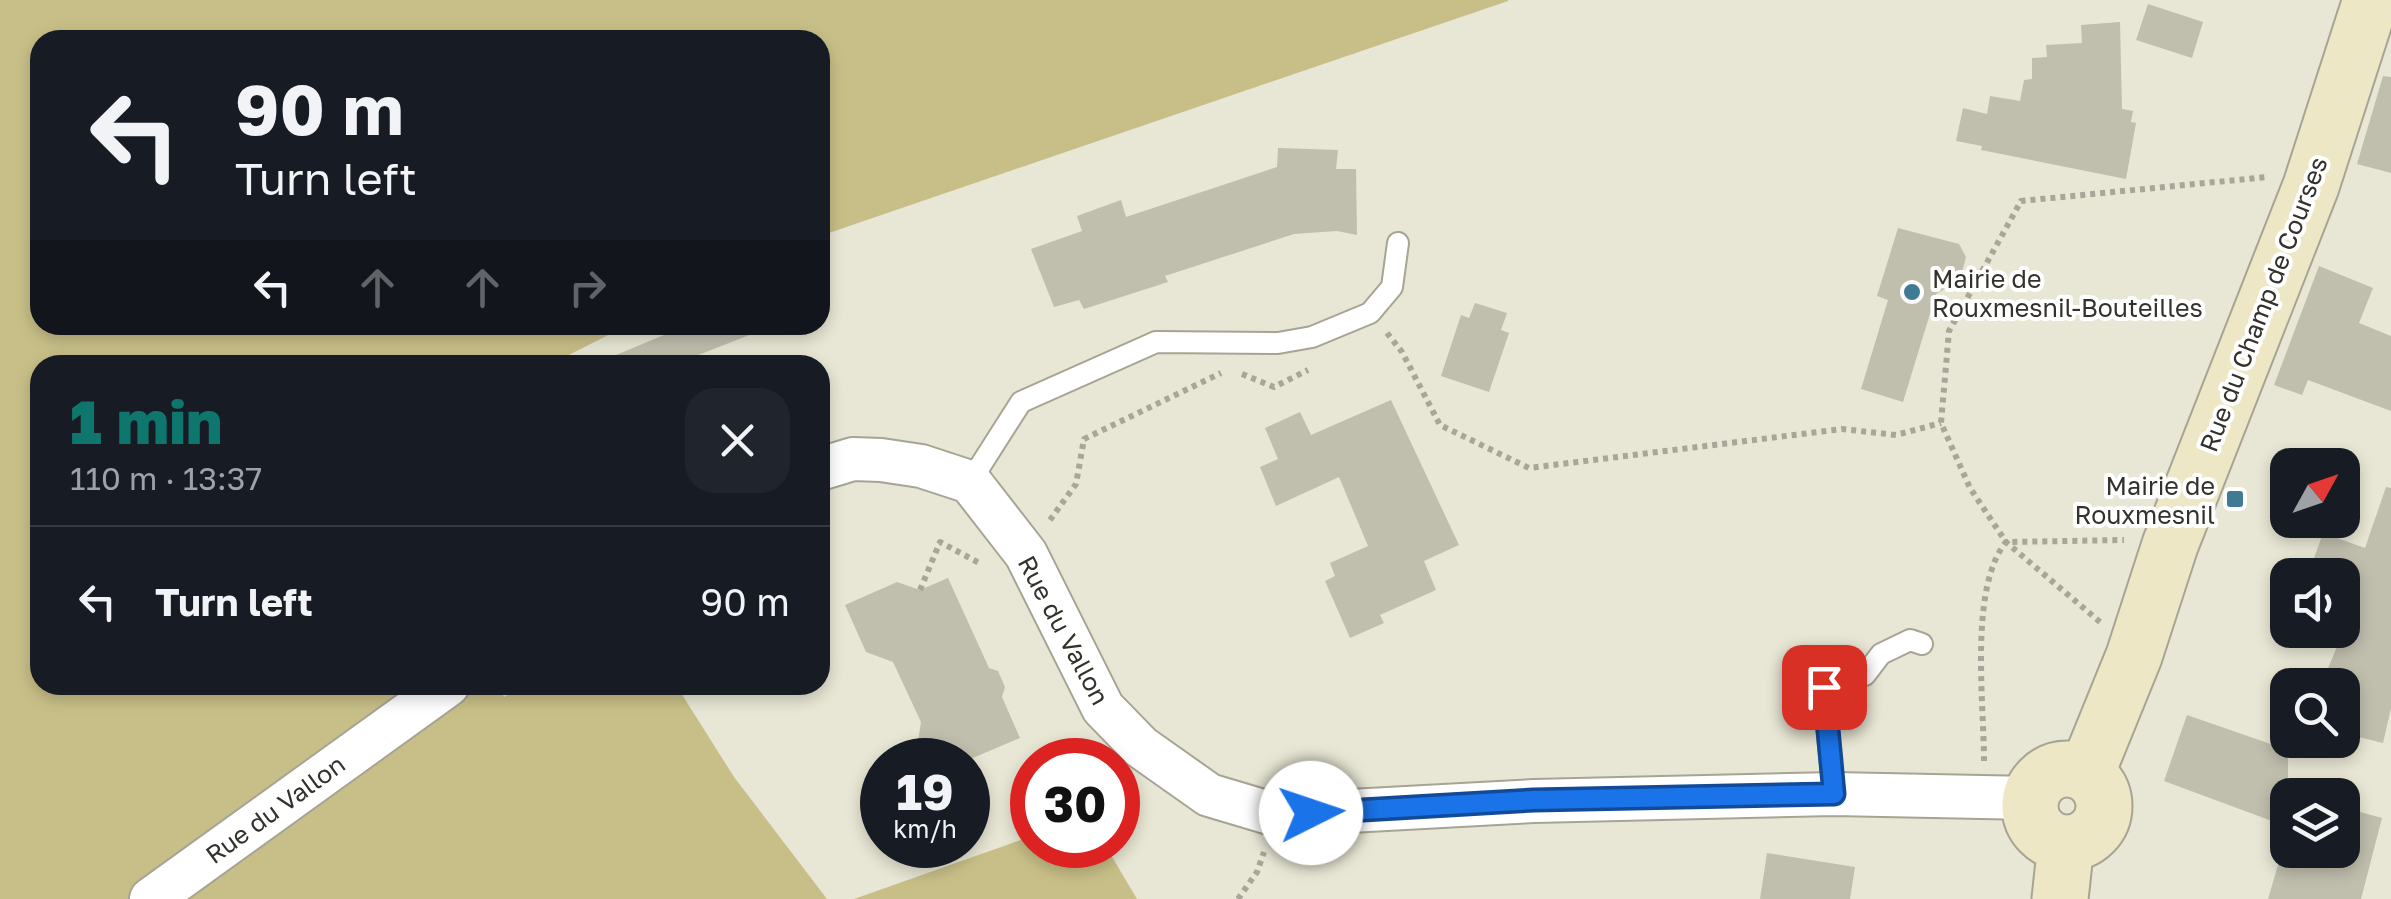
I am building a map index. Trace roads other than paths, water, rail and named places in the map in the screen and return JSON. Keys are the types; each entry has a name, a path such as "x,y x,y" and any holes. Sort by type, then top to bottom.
{"main road":[{"name":"Rue du Champ de Courses","path":"2086,774 2142,631 2170,545 2311,186 2371,0"},
{"path":"2052,772 2086,774 2102,793 2103,817 2089,836 2066,843 2042,834 2030,812 2008,797 2052,772"},
{"path":"2060,899 2066,843"}],"street":[{"path":"830,466 853,459 881,460 921,466 970,482"},
{"name":"Rue du Vallon","path":"970,482 1026,554 1102,708 1141,747 1209,795 1276,815 1534,800 1834,794 2008,797"},
{"name":"Rue du Vallon","path":"152,899 434,695"}],"lane":[{"path":"970,482 1020,402 1156,342 1278,344 1312,336 1370,313 1392,286 1398,243"},
{"path":"1834,794 1824,687 1865,674 1881,654 1910,640 1922,644"}],"place":[{"name":"Mairie de Rouxmesnil-Bouteilles","path":"1912,292"},
{"name":"Mairie de Rouxmesnil","path":"2235,499"}]}
